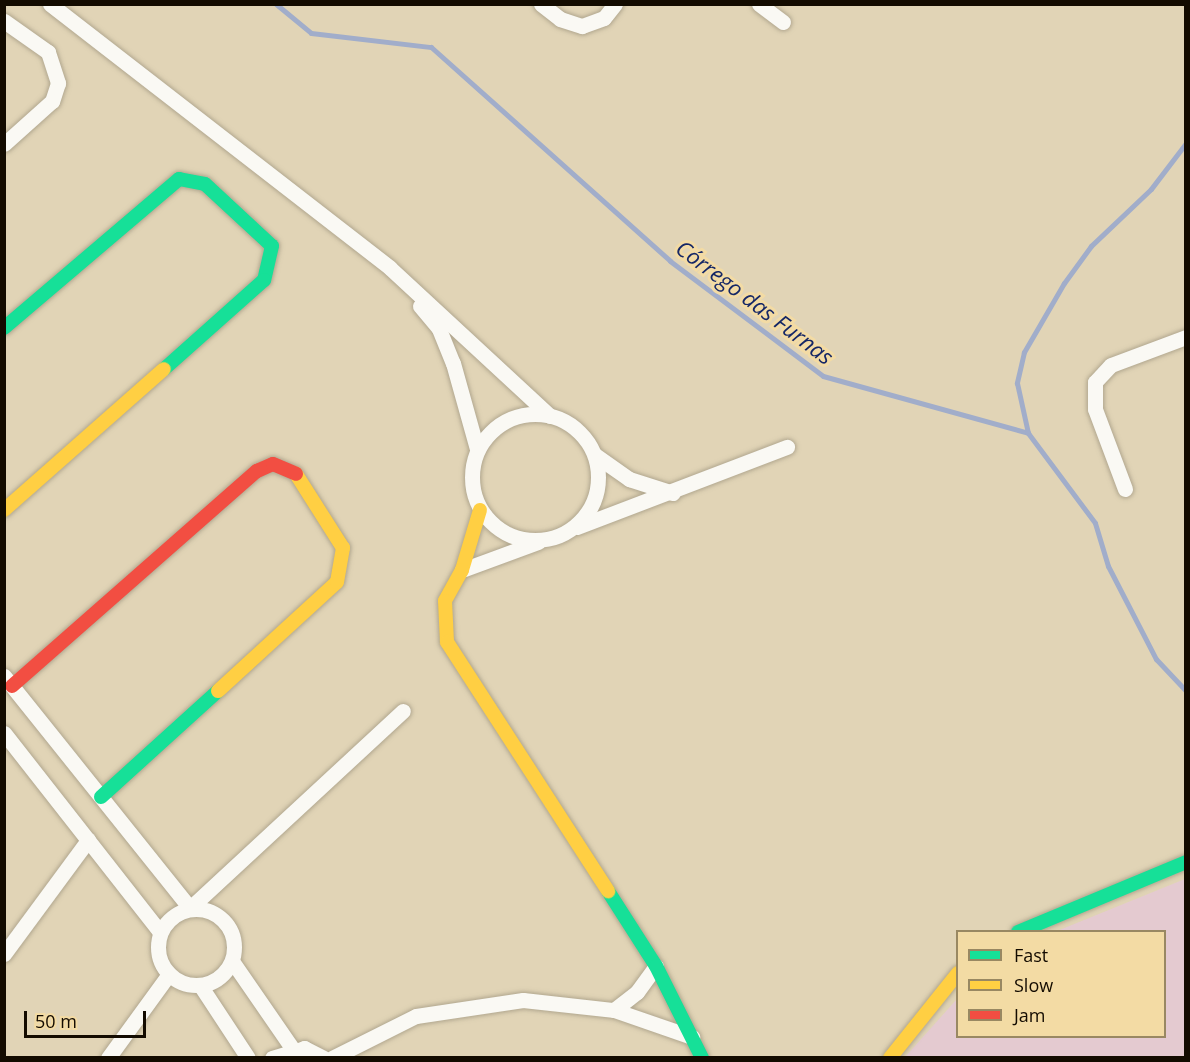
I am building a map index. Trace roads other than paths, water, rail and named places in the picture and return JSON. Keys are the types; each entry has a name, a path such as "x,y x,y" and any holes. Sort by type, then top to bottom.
{"street":[{"path":"50,4 390,268 550,416 584,437 595,455 629,479 673,494"},
{"path":"541,4 560,20 582,26 604,18 615,4"},
{"path":"759,4 783,22"},
{"path":"4,21 48,52 58,84 52,101 4,144"},
{"path":"4,328 179,179 205,184 272,246 264,279 4,510"},
{"path":"390,268 439,329 477,449 472,490 480,510 512,537 543,541"},
{"path":"1125,489 1095,410 1095,382 1103,371 1185,337"},
{"path":"477,449 508,419 550,416"},
{"path":"462,570 573,528 673,494 788,447"},
{"path":"573,528 596,495 595,455"},
{"path":"101,797 337,582 343,548 294,470 273,464 256,471 8,681 190,909 222,918 234,938 232,960 220,977 200,985"},
{"path":"480,510 462,570 445,601 447,642 656,966 702,1058"},
{"path":"248,1058 200,985 169,974 158,954 160,932 172,916 190,909 403,711"},
{"path":"4,733 160,932"},
{"path":"4,954 87,840"},
{"path":"1023,930 1185,862"},
{"path":"232,960 292,1048 324,1058"},
{"path":"614,1010 637,992 656,966"},
{"path":"108,1058 169,974"},
{"path":"890,1058 956,974"},
{"path":"332,1058 375,1032 464,1005 524,1000 614,1010 692,1037"},
{"path":"272,1058 292,1048"}],"waterway":[{"name":"Córrego das Furnas","path":"276,4 311,33 431,47 670,261 823,376 1028,433"},
{"path":"1186,143 1151,189 1091,246 1064,283 1024,352 1017,383 1028,433 1095,523 1108,566 1156,659 1186,691"}]}
